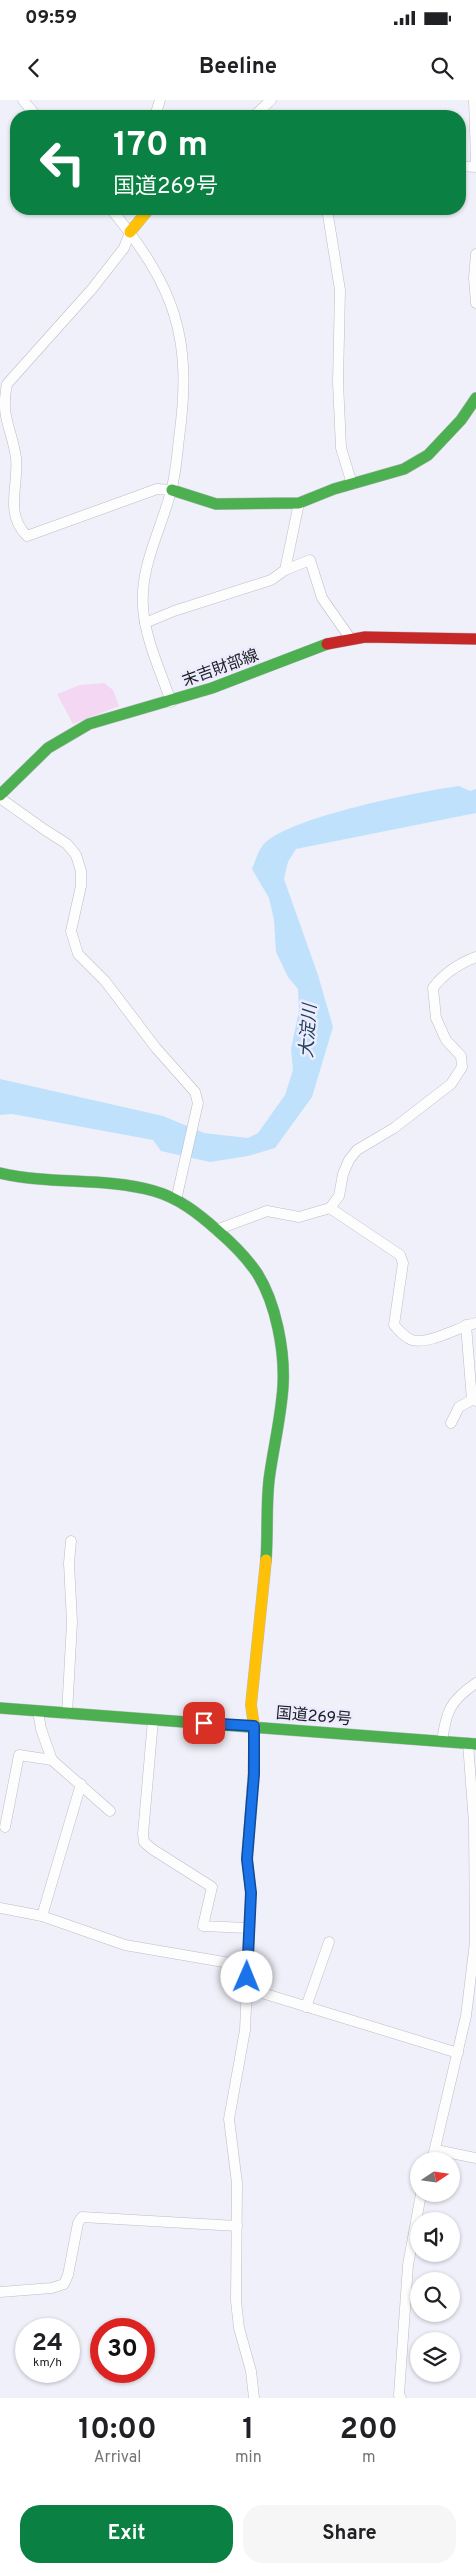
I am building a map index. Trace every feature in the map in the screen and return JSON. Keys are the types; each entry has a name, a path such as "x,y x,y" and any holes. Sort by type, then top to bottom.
{"main road":[{"path":"130,232 145,215"},
{"path":"172,490 216,504 299,503 334,488 404,469 428,455 461,420 476,398"},
{"name":"末吉財部線","path":"0,797 48,748 66,736 110,717 171,702 236,680 333,642 350,638 476,639"},
{"path":"0,1173 41,1183 133,1187 156,1192 176,1200 216,1230 238,1250 257,1273 264,1288 277,1338 283,1384 268,1493 267,1548 251,1705 254,1726"},
{"name":"国道269号","path":"0,1708 472,1744"}],"street":[{"path":"23,100 31,110"},
{"path":"260,110 271,100"},
{"path":"474,100 476,161"},
{"path":"116,215 130,232 164,286 171,302 184,356 184,400 172,490 145,570 143,594 145,623 171,702"},
{"path":"328,215 340,290 338,382 341,448 352,484"},
{"path":"130,232 124,248 92,289 7,384 1,404 2,417 16,455 13,509 20,528 27,536 157,488 172,490"},
{"path":"476,254 474,278 476,303"},
{"path":"284,570 299,503"},
{"path":"145,623 174,611 271,580 284,570 310,560 322,598 350,638"},
{"path":"0,797 67,844 76,855 81,870 81,886 71,931 78,954 105,981 156,1048 195,1092 198,1103 176,1200"},
{"path":"216,1230 267,1211 299,1216 330,1208 338,1196 343,1174 349,1160 357,1150 394,1128 451,1084 462,1067 461,1056 446,1040 436,1018 433,988 442,975 476,957"},
{"path":"330,1208 400,1255 403,1263 394,1325 401,1332 411,1340 425,1341 471,1324 474,1400 459,1407 451,1423"},
{"path":"67,1714 72,1622 69,1564 71,1541"},
{"path":"442,1742 447,1713 452,1702 476,1683"},
{"path":"38,1711 41,1729 52,1760 110,1811"},
{"path":"153,1720 143,1834 144,1842 212,1887 203,1926 248,1928"},
{"path":"254,1726 254,1774 247,1859 251,1893 245,2030 230,2119 237,2184 236,2302 239,2328 251,2371 254,2398"},
{"path":"472,1744 475,1942 466,2016 436,2150 476,2158"},
{"path":"5,1827 19,1755 52,1760"},
{"path":"42,1916 81,1784"},
{"path":"0,1908 42,1916 125,1945 247,1966"},
{"path":"306,2007 329,1942"},
{"path":"246,1988 458,2053"},
{"path":"401,2398 399,2395 400,2356 408,2265 420,2202"},
{"path":"0,2292 52,2288 64,2284 68,2275 78,2222 82,2217 238,2226"}],"shaded area":[{"path":"104,683 113,690 119,706 73,724 57,694 80,685"}],"water":[{"name":"大淀川","path":"459,786 470,791 476,789 476,813 296,849 288,862 284,879 318,975 333,1027 312,1097 275,1148 248,1156 210,1162 161,1151 153,1140 12,1114 0,1115 0,1079 163,1116 204,1133 248,1138 258,1133 285,1095 293,1070 291,1049 299,1010 298,989 288,977 276,952 274,920 269,898 252,869 261,847 276,835 325,816 386,800"}],"traffic: fast":[{"path":"172,490 216,504 299,503 334,489 404,469 428,455 461,420 476,398"},
{"path":"0,795 48,748 89,724 212,688 327,644"},
{"path":"0,1173 39,1179 116,1184 163,1194 188,1207 211,1225 239,1250 257,1273 269,1298 278,1328 283,1372 281,1410 269,1480 266,1560"},
{"path":"0,1708 476,1744"}],"traffic: slow":[{"path":"130,232 144,215"},
{"path":"254,1726 251,1705 266,1560"}],"traffic: jam":[{"path":"327,644 365,637 476,639"}],"route":[{"path":"204,1723 254,1726 254,1774 247,1859 251,1893 247,1977"}]}
